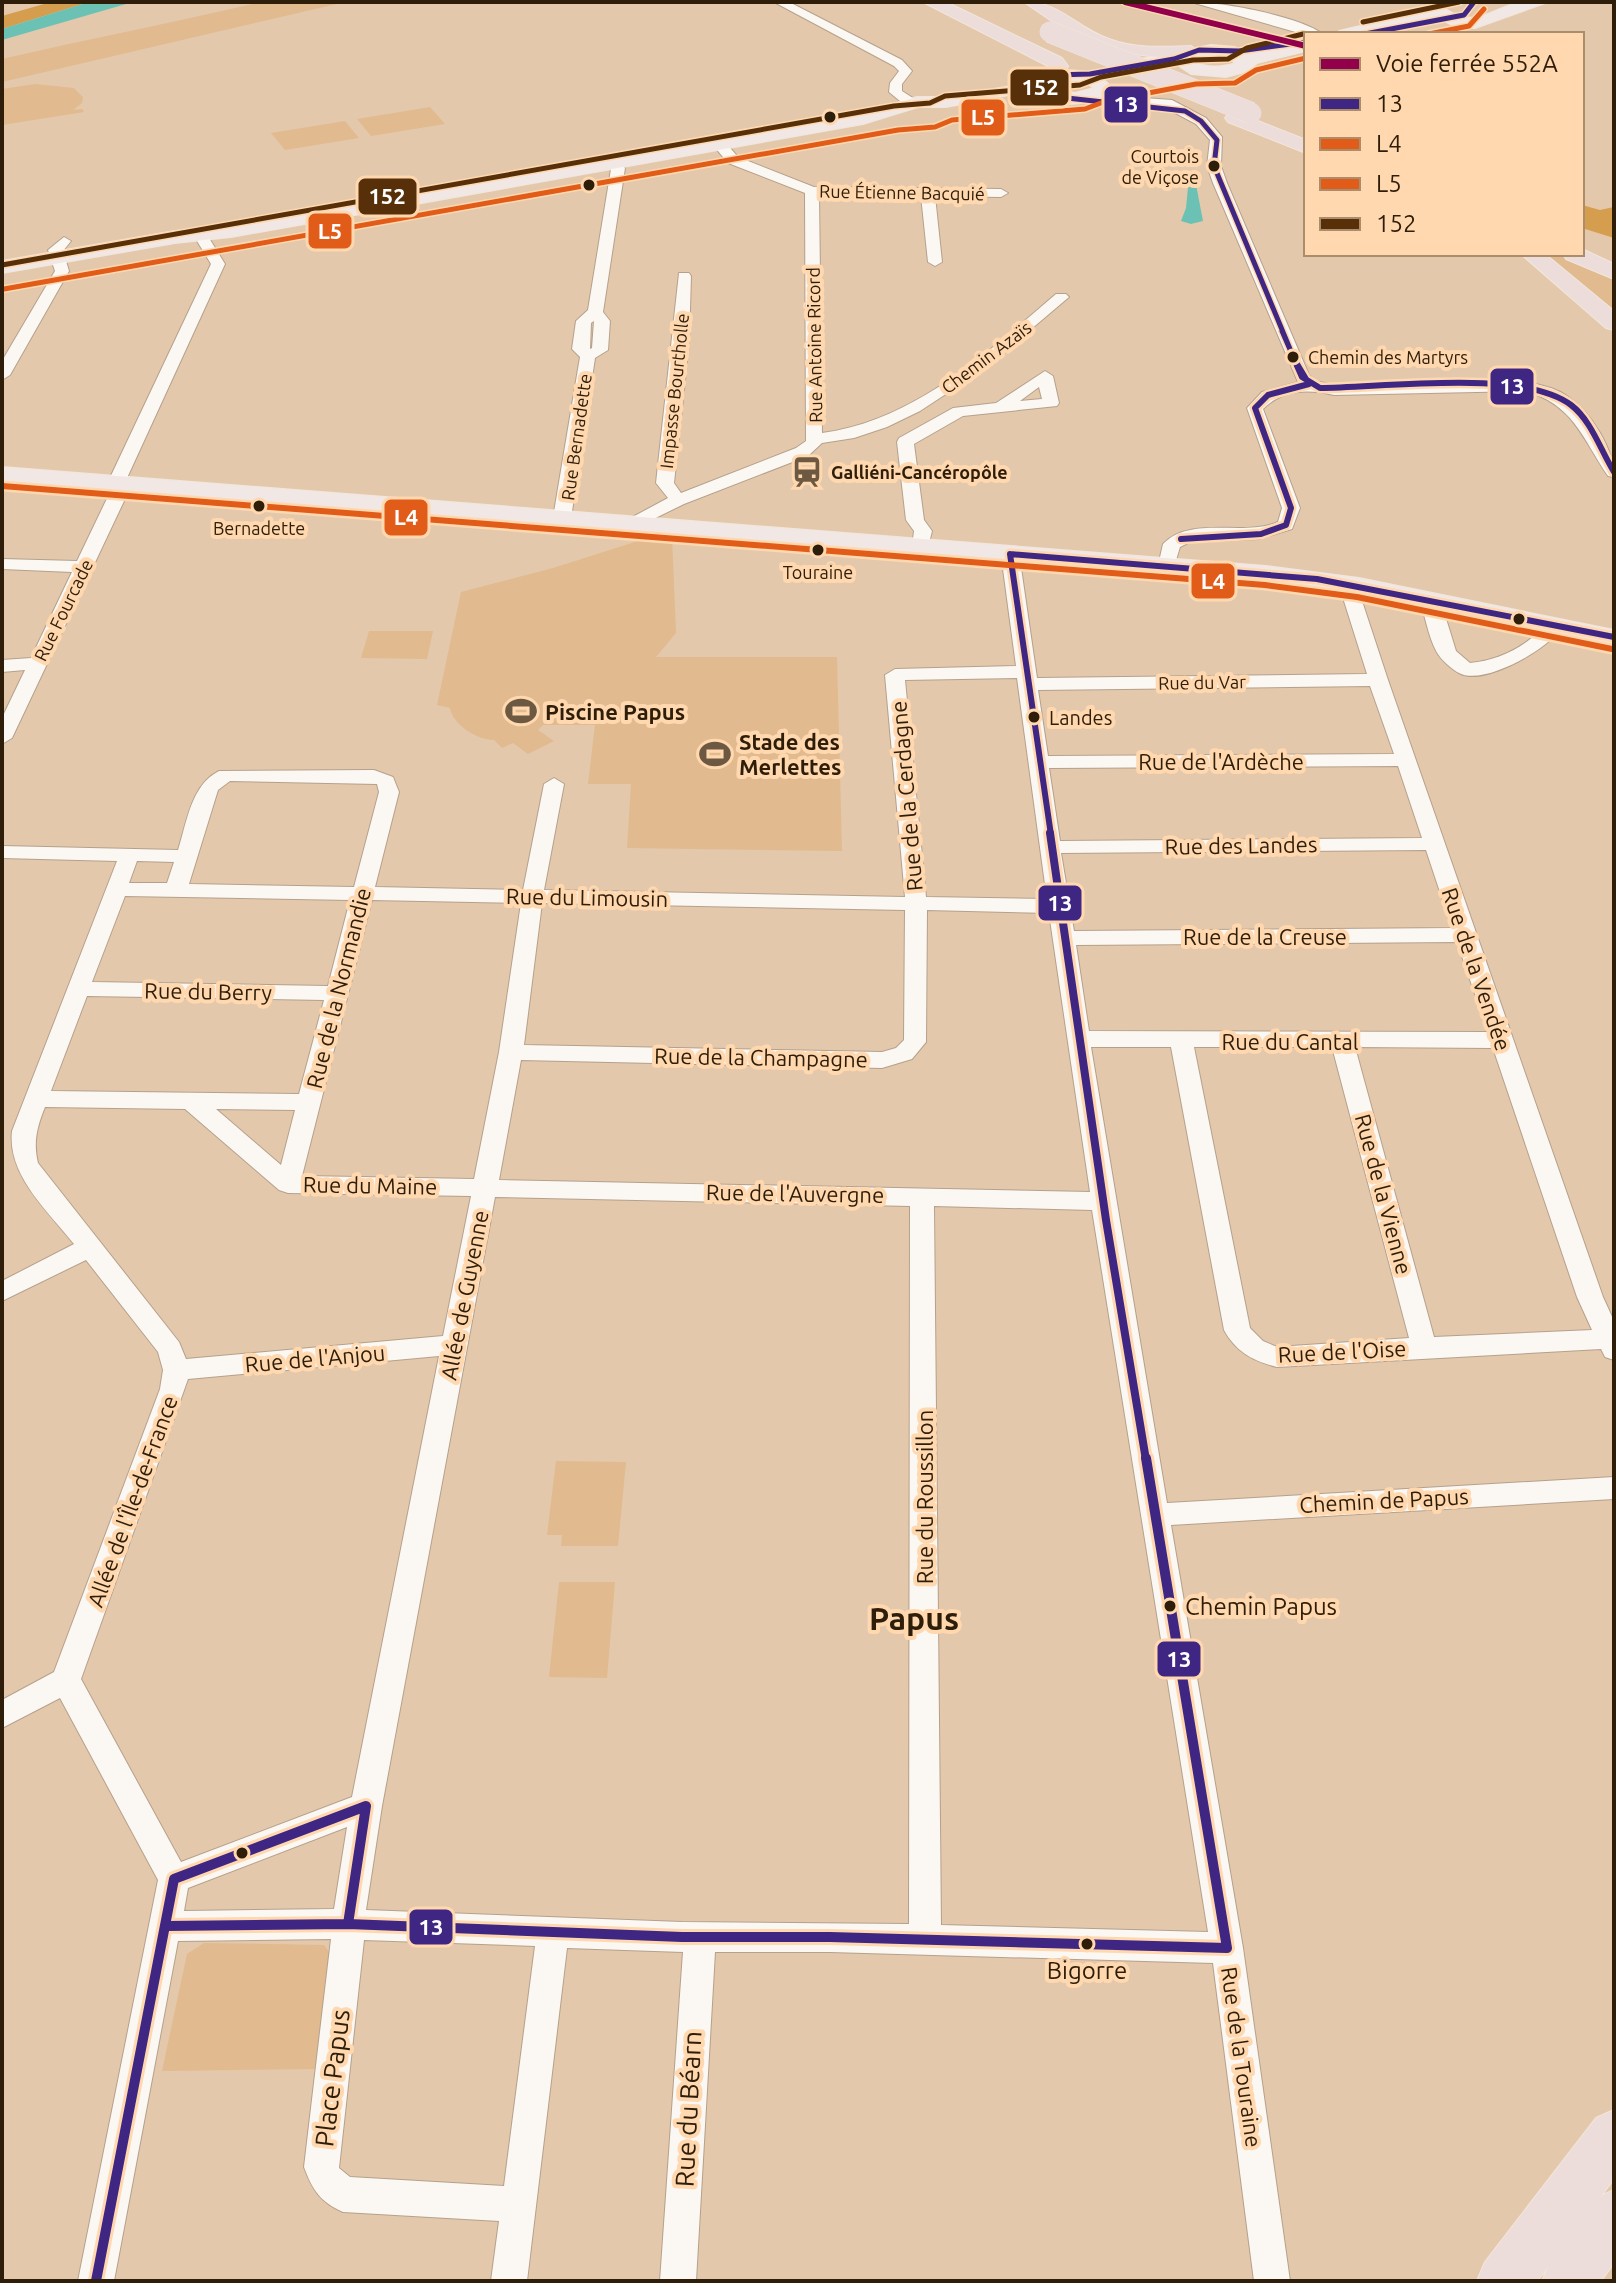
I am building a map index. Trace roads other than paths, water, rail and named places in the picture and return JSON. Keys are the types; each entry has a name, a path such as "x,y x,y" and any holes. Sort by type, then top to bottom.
{"highway":[{"path":"932,2 1055,62 1059,66 1048,84"},
{"path":"960,2 1243,116 1304,146"},
{"path":"1033,2 1090,38 1119,48 1148,53 1187,54"},
{"path":"1243,116 1304,134"},
{"path":"1584,240 1614,249"},
{"path":"1584,249 1614,262"},
{"path":"1534,256 1614,323"},
{"path":"1578,256 1614,272"},
{"path":"1504,2281 1614,2136"},
{"path":"1569,2281 1614,2217"}],"main road":[{"path":"1493,2 1508,11 1540,2"},
{"path":"1354,32 1425,16 1439,6 1443,16 1465,22"},
{"path":"1404,32 1465,22 1495,21 1505,17 1508,11"},
{"path":"2,277 60,254 204,241 722,147 1187,54 1304,44"},
{"path":"1048,84 1083,97 1108,88 1205,72 1232,71 1242,67 1245,62 1304,45"},
{"path":"1228,52 1240,56 1245,62"},
{"path":"1187,54 1186,65 1205,72"},
{"path":"1078,75 1098,81 1108,88"},
{"path":"2,267 60,254 231,231 615,166"},
{"path":"2,474 1167,566 1359,585 1614,637"}],"street":[{"path":"780,2 898,63 906,71 896,83 895,92 921,108"},
{"path":"1197,2 1250,13 1311,32"},
{"path":"1108,88 1128,101 1167,103 1185,111 1201,121 1217,140 1214,166 1220,183 1288,346 1302,377 1309,384"},
{"path":"1083,97 1185,111"},
{"name":"Rue Étienne Bacquié","path":"722,147 733,160 812,191 1001,193"},
{"name":"Rue Bernadette","path":"562,518 588,356 600,350 602,321 595,312 615,166"},
{"name":"Rue Antoine Ricord","path":"633,524 678,500 812,446 815,439 812,191"},
{"path":"928,193 935,262"},
{"name":"Rue Fourcade","path":"2,738 83,567 218,264 204,241"},
{"path":"2,375 62,271 60,254 38,246"},
{"name":"Impasse Bourtholle","path":"678,500 665,483 681,343 684,276"},
{"name":"Chemin Azaïs","path":"815,439 847,436 941,392 1000,349 1061,297"},
{"path":"1167,566 1169,549 1186,537 1261,534 1286,525 1291,508 1255,408 1268,395 1309,384 1334,390 1524,386 1544,390 1571,404 1614,472"},
{"path":"921,547 923,531 915,520 905,442 959,411 999,408"},
{"name":"Rue de la Touraine","path":"1010,554 1063,938 1227,1948 1272,2281"},
{"path":"2,564 83,567"},
{"name":"Rue de la Vendée","path":"1359,585 1353,601 1378,680 1500,1040 1611,1345"},
{"path":"1431,599 1447,653 1465,669 1484,669 1543,640 1549,632 1546,623"},
{"path":"2,666 37,663"},
{"name":"Rue de la Cerdagne","path":"916,903 895,675 1026,678"},
{"name":"Rue du Var","path":"1026,678 1378,680"},
{"name":"Rue de l'Ardèche","path":"1038,762 1405,760"},
{"name":"Rue de la Normandie","path":"184,856 208,788 226,775 374,776 386,781 389,792 288,1184"},
{"name":"Allée de Guyenne","path":"348,1924 366,1806 511,1052 533,897 554,784"},
{"name":"Rue des Landes","path":"1050,847 1433,844"},
{"path":"2,852 187,856 176,890"},
{"name":"Allée de l'Île-de-France","path":"66,1680 173,1389 176,1370 170,1349 26,1165 22,1148 24,1131 129,856"},
{"name":"Rue du Limousin","path":"116,889 1059,906"},
{"name":"Rue de la Champagne","path":"511,1052 882,1060 904,1054 915,1042 916,903"},
{"name":"Rue de la Creuse","path":"1063,938 1466,935"},
{"name":"Rue du Berry","path":"78,989 337,993"},
{"name":"Rue du Cantal","path":"1080,1039 1500,1040"},
{"name":"Rue de l'Oise","path":"1181,1041 1237,1330 1246,1344 1263,1354 1277,1357 1424,1347 1611,1345"},
{"name":"Rue de la Vienne","path":"1342,1041 1424,1347"},
{"path":"37,1099 309,1102"},
{"name":"Rue du Maine","path":"190,1100 288,1184 485,1187"},
{"name":"Rue de l'Auvergne","path":"485,1187 1104,1201"},
{"name":"Rue du Roussillon","path":"921,1940 926,1918 922,1197"},
{"path":"2,1292 89,1247"},
{"name":"Rue de l'Anjou","path":"176,1370 454,1345"},
{"name":"Chemin de Papus","path":"1155,1515 1614,1488"},
{"path":"2,1715 66,1680 174,1879 96,2281"},
{"path":"174,1879 366,1806"},
{"path":"166,1926 348,1924 700,1937 1227,1948"},
{"name":"Place Papus","path":"348,1924 347,1957 321,2167 326,2180 343,2194 517,2204"},
{"path":"509,2281 553,1932"},
{"name":"Rue du Béarn","path":"678,2281 700,1937"}],"water":[{"path":"89,2 133,2 2,40 2,29"},
{"path":"1189,177 1195,179 1203,221 1191,224 1181,221 1186,208"}],"rail line":[{"name":"552A","path":"1125,2 1304,46"}],"place":[{"name":"Courtois de Viçose","path":"1214,166"},
{"name":"Chemin des Martyrs","path":"1293,357"},
{"name":"Galliéni-Cancéropôle","path":"807,472"},
{"name":"Bernadette","path":"259,506"},
{"name":"Touraine","path":"818,550"},
{"name":"Piscine Papus","path":"521,711"},
{"name":"Landes","path":"1034,717"},
{"name":"Stade des Merlettes","path":"715,754"},
{"name":"Chemin Papus","path":"1170,1606"},
{"name":"Bigorre","path":"1087,1944"}],"district":[{"name":"Papus","path":"914,1618"}]}
